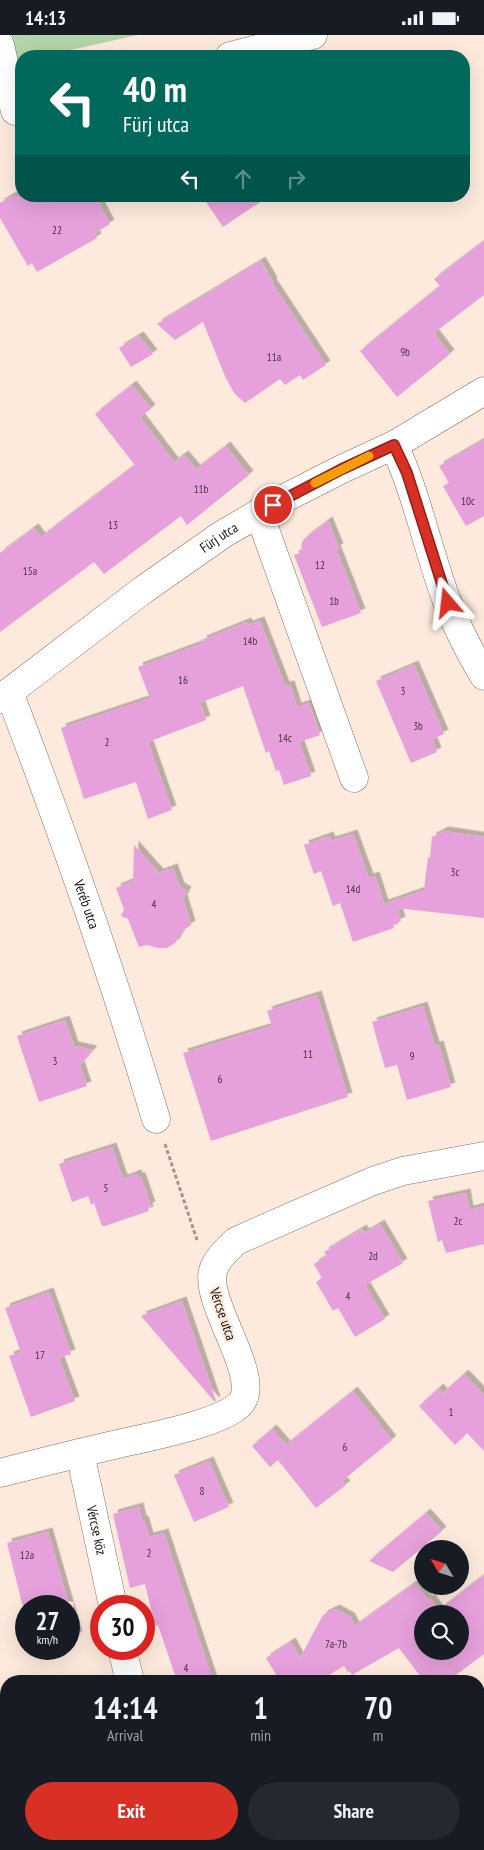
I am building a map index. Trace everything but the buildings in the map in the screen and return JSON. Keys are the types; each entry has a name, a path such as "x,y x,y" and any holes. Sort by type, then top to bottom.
{"street":[{"path":"254,50 313,35"},
{"path":"0,45 12,112"},
{"name":"Fürj utca","path":"4,696 143,589 223,534 342,469 394,445 484,391"},
{"path":"394,445 407,473 448,603 461,634 484,676"},
{"path":"259,513 354,778"},
{"name":"Veréb utca","path":"4,696 31,749 124,1014 156,1119"},
{"name":"Vércse utca","path":"0,1473 184,1428 235,1409 244,1400 247,1388 240,1361 212,1286 214,1271 223,1253 236,1241 373,1181 403,1171 484,1156"},
{"name":"Vércse köz","path":"80,1453 111,1595"},
{"path":"125,1660 128,1675"}],"path":[{"path":"156,1119 212,1286"}],"green space":[{"path":"12,35 138,35 70,50 15,50"}],"slow traffic":[{"path":"315,483 369,456"}],"route":[{"path":"273,505 342,469 394,445 407,473 448,603"}]}
